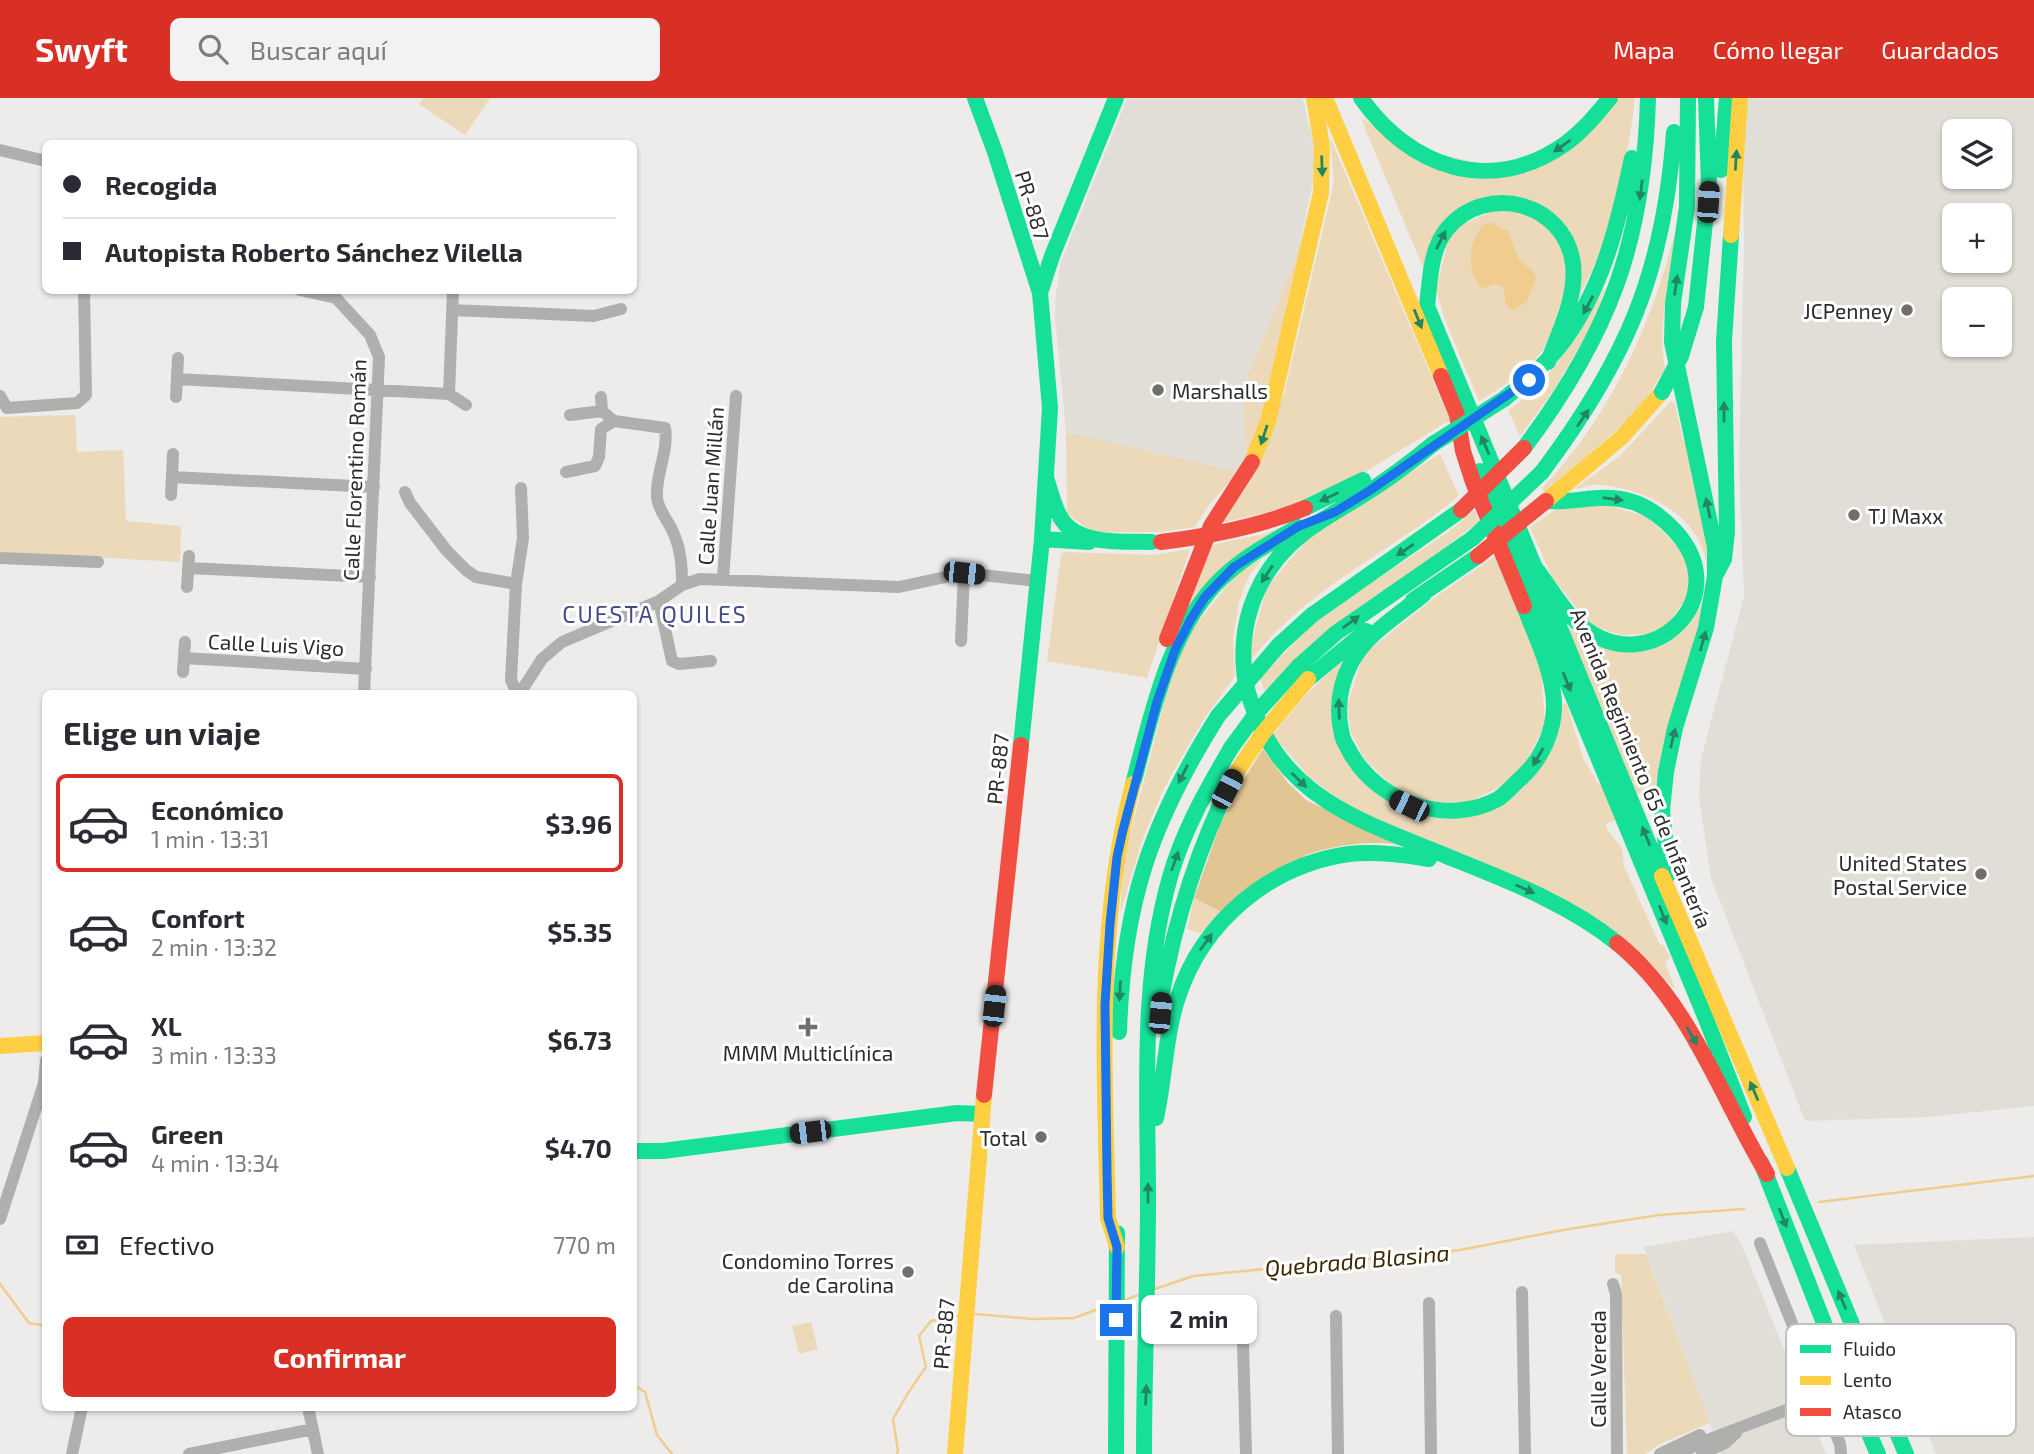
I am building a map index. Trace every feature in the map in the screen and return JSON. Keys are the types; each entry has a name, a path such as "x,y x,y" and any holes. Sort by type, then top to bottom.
{"main road":[{"name":"PR-887","path":"955,1454 982,1114 1042,540 1050,398 1040,293 975,98"},
{"path":"1040,293 1052,256 1116,98"},
{"path":"1117,1247 1108,1218 1105,1005 1121,808 1128,770 1153,680 1211,526 1252,462 1268,422 1321,193 1321,137 1314,98"},
{"name":"Avenida Regimiento 65 de Infantería","path":"1325,98 1706,1018 1825,1324"},
{"name":"Avenida Regimiento 65 de Infantería","path":"1341,98 1673,902 1852,1324"},
{"path":"1362,98 1395,136 1424,156 1457,169 1489,172 1522,167 1556,151 1582,130 1610,98"},
{"path":"1042,540 1111,544 1156,542 1226,533 1282,518 1433,444 1504,399 1548,362 1582,316 1602,272 1616,229 1637,128 1647,98"},
{"path":"1116,1454 1120,986 1127,929 1142,869 1166,808 1188,764 1219,716 1251,675 1312,615 1461,510 1524,449 1573,380 1606,318 1619,284 1639,202 1648,128 1647,98"},
{"path":"1148,1147 1161,998 1176,922 1205,833 1234,776 1262,733 1336,633 1472,538 1542,472 1568,440 1599,393 1622,351 1645,295 1661,239 1669,197 1675,98"},
{"path":"1673,902 1663,832 1666,772 1675,728 1706,628 1715,576 1715,547 1672,342 1673,303 1687,207 1688,98"},
{"path":"1145,1450 1148,996 1155,936 1170,877 1184,838 1209,784 1258,711 1304,673 1478,556 1615,444 1662,392 1681,356 1696,307 1709,185 1706,98"},
{"path":"1703,257 1716,222 1727,98"},
{"path":"1715,576 1724,559 1727,532 1724,341 1740,98"},
{"path":"1427,306 1433,257 1438,243 1456,219 1472,208 1493,202 1510,201 1537,210 1549,218 1566,239 1573,262 1572,290 1548,362"},
{"path":"1424,594 1373,638 1351,663 1338,703 1341,732 1360,770 1373,784 1396,799 1409,806 1435,811 1473,808 1511,790 1532,768 1547,739 1554,706 1548,667 1466,461 1457,415"},
{"path":"1433,444 1393,476 1309,529 1282,553 1270,569 1252,601 1243,646 1248,697 1262,732 1277,756 1300,781 1336,809 1561,906 1595,925 1639,962 1680,1017 1717,1082 1744,1139 1766,1174"},
{"path":"1046,478 1061,518 1066,526 1075,532 1103,539 1156,542"},
{"path":"1537,570 1578,624 1592,634 1617,643 1647,644 1668,634 1691,609 1698,584 1698,570 1689,546 1681,534 1654,512 1637,504 1605,497 1558,503 1546,501"},
{"path":"1117,857 1162,684 1175,650 1198,607 1220,580 1250,556 1299,526 1335,512"},
{"path":"1148,1147 1163,1091 1172,1019 1184,981 1203,945 1235,907 1252,892 1303,865 1359,851 1396,852 1493,875"},
{"path":"0,1046 42,1043"},
{"path":"637,1151 663,1151 957,1113 982,1114"},
{"path":"1858,1436 1865,1454"},
{"name":"Avenida Regimiento 65 de Infantería","path":"1870,1436 1878,1454"},
{"name":"Avenida Regimiento 65 de Infantería","path":"1898,1436 1906,1454"}],"street":[{"path":"0,150 42,160"},
{"path":"0,397 7,408 77,403 86,395 84,294"},
{"name":"Calle Florentino Román","path":"318,294 336,298 370,335 379,357 364,690"},
{"path":"449,394 453,294"},
{"path":"452,310 594,316 621,309"},
{"path":"176,397 178,358"},
{"path":"177,380 449,394 466,405"},
{"name":"Calle Juan Millán","path":"723,579 736,396"},
{"path":"601,397 602,411 614,421 665,428 657,500 678,543 682,585"},
{"path":"570,415 602,411"},
{"path":"566,472 595,466 599,457 601,429 614,421"},
{"path":"171,495 173,454"},
{"path":"172,477 374,487"},
{"path":"516,690 511,680 516,584 523,538 521,488"},
{"path":"405,492 410,503 452,557 466,570 476,577 516,584"},
{"path":"0,558 98,562"},
{"path":"187,587 189,562 370,577"},
{"path":"961,641 964,573"},
{"path":"520,690 542,659 562,642 659,601 682,585 700,579 899,587 964,573 1037,581"},
{"path":"659,601 672,661 679,664 711,662"},
{"path":"183,672 185,642"},
{"name":"Calle Luis Vigo","path":"184,658 366,669"},
{"path":"0,1219 42,1089"},
{"path":"1760,1243 1792,1324"},
{"name":"Calle Vereda","path":"1614,1284 1617,1454"},
{"path":"1522,1292 1525,1454"},
{"path":"1429,1303 1432,1454"},
{"path":"1336,1316 1338,1454"},
{"path":"1241,1334 1246,1454"},
{"path":"72,1454 81,1411"},
{"path":"310,1411 318,1454"},
{"path":"1678,1454 1707,1440 1786,1411"},
{"path":"1660,1454 1704,1434 1741,1428"},
{"path":"1702,1454 1725,1443 1741,1428"},
{"path":"189,1454 313,1429"},
{"path":"1837,1436 1841,1454"}],"shaded area":[{"path":"423,98 490,98 465,135 419,104"},
{"path":"1127,98 1302,98 1304,103 1314,147 1314,177 1298,252 1248,375 1243,408 1247,459 1238,472 1066,432 1055,317 1061,262"},
{"path":"1616,98 1635,98 1628,149 1610,224 1580,294 1569,229 1484,197 1424,270 1362,121 1364,119 1398,144 1520,173"},
{"path":"1746,98 2034,98 2034,1106 1927,1117 1805,1121 1711,878 1699,797 1701,759 1744,596 1739,464 1744,244 1743,142"},
{"path":"1330,137 1450,420 1360,475 1281,509 1221,523 1284,394 1334,182"},
{"path":"1320,165 1260,426 1247,459 1243,408 1248,375 1298,252"},
{"path":"1505,206 1552,227 1570,271 1548,340 1542,350 1527,368 1479,401 1445,320 1436,290 1451,229"},
{"path":"1485,223 1492,223 1508,231 1518,259 1533,271 1536,278 1527,301 1514,311 1506,304 1503,287 1493,284 1486,288 1481,287 1473,273 1472,245"},
{"path":"1676,228 1663,317 1665,369 1638,411 1544,494 1542,488 1589,430 1626,367 1655,299"},
{"path":"1606,286 1593,324 1552,393 1520,436 1508,410 1552,370"},
{"path":"1671,401 1675,404 1683,440 1688,446 1705,518 1709,547 1707,591 1695,647 1656,785 1635,795 1568,629 1575,625 1613,648 1649,650 1679,635 1699,609 1707,576 1700,542 1673,511 1625,489 1590,485 1574,489 1619,457"},
{"path":"75,415 77,452 123,450 126,521 181,526 180,562 0,552 0,417"},
{"path":"1066,432 1238,472 1208,506 1195,527 1159,532 1093,532 1067,514"},
{"path":"1440,454 1459,496 1322,592 1280,628 1250,660 1251,644 1267,587 1312,534"},
{"path":"1596,502 1648,517 1687,556 1689,595 1667,625 1648,634 1620,635 1591,625 1553,579 1530,527 1556,509"},
{"path":"1474,510 1479,521 1264,691 1260,678 1320,617 1451,530"},
{"path":"1282,527 1183,622 1212,545 1264,534"},
{"path":"1190,549 1147,678 1047,661 1061,554 1154,555"},
{"path":"1495,556 1541,666 1545,726 1513,781 1468,802 1430,802 1393,787 1364,758 1351,733 1347,706 1363,655 1434,598"},
{"path":"1262,559 1249,576 1239,602 1233,638 1235,676 1202,722 1163,790 1142,841 1120,914 1124,859 1171,675 1191,631 1237,573"},
{"path":"1343,659 1332,703 1382,797 1491,810 1564,703 1567,705 1583,758 1598,783 1609,793 1618,819 1606,824 1606,827 1622,849 1624,866 1659,943 1670,957 1665,962 1676,991 1648,960 1349,806 1310,778 1273,735 1305,696"},
{"path":"1263,749 1288,783 1306,800 1396,844 1351,845 1306,855 1221,912 1194,898 1220,825"},
{"path":"1194,898 1221,912 1200,934 1187,929"},
{"path":"1733,1231 1742,1245 1786,1354 1786,1436 1819,1436 1826,1454 1721,1454 1644,1247"},
{"path":"2034,1237 2034,1454 1936,1454 1929,1436 2016,1436 2016,1324 1885,1324 1854,1245"},
{"path":"1615,1254 1646,1254 1710,1423 1662,1443 1645,1454 1627,1454 1621,1275 1615,1273"},
{"path":"811,1322 818,1349 799,1354 792,1326"}],"waterway":[{"name":"Quebrada Blasina","path":"1819,1202 2034,1176"},
{"name":"Quebrada Blasina","path":"1155,1289 1193,1276 1460,1250 1659,1215 1744,1209"},
{"name":"Quebrada Blasina","path":"0,1284 29,1323 42,1325"},
{"name":"Quebrada Blasina","path":"1125,1300 1138,1295"},
{"name":"Quebrada Blasina","path":"975,1314 1033,1319 1074,1318 1109,1305"},
{"name":"Quebrada Blasina","path":"897,1454 893,1419 926,1367 919,1336 931,1321 957,1316"},
{"name":"Quebrada Blasina","path":"637,1387 645,1392 657,1435 672,1454"}],"traffic: fast":[{"path":"975,98 1040,293 1050,408 1042,539 1021,745"},
{"path":"1040,293 1052,256 1116,98"},
{"path":"1361,98 1381,122 1403,142 1428,157 1454,167 1481,171 1509,169 1537,160 1572,139 1610,98"},
{"path":"1524,448 1579,365 1617,284 1630,242 1639,197 1648,98"},
{"path":"1688,98 1687,207 1673,303 1672,342 1715,547 1715,576"},
{"path":"1696,307 1709,185 1706,98"},
{"path":"1721,170 1727,98"},
{"path":"1542,472 1597,391 1636,313 1661,229 1674,132"},
{"path":"1504,399 1553,354 1587,304 1614,233 1632,158"},
{"path":"1427,306 1437,246 1447,229 1463,214 1482,206 1502,203 1522,206 1540,213 1555,226 1567,243 1574,276 1570,302 1548,362"},
{"path":"1669,874 1662,810 1666,772 1675,728 1706,628 1715,576 1724,559 1727,532 1724,341 1731,235"},
{"path":"1427,306 1662,876"},
{"path":"1662,392 1681,356 1696,307"},
{"path":"1433,444 1504,399"},
{"path":"1433,444 1379,485 1310,528 1273,564 1251,606 1244,637 1245,677 1253,707 1277,754 1295,775 1337,808 1554,903 1617,943"},
{"path":"1480,471 1744,1117"},
{"path":"1473,538 1542,472"},
{"path":"1046,478 1057,510 1070,528 1091,538 1152,542"},
{"path":"1305,508 1363,480"},
{"path":"1537,570 1564,608 1584,628 1610,642 1635,644 1659,638 1678,624 1691,605 1696,582 1692,557 1675,531 1647,508 1611,498 1546,501"},
{"path":"1279,645 1312,615 1461,510"},
{"path":"1133,784 1172,654 1198,607 1214,586 1233,568 1298,527"},
{"path":"1299,666 1336,633 1473,538"},
{"path":"1042,539 1089,542"},
{"path":"1413,600 1478,556"},
{"path":"1424,594 1374,634 1357,653 1344,680 1339,716 1343,740 1363,771 1396,797 1436,810 1457,811 1498,799 1535,762 1546,743 1554,713 1553,690 1543,653 1524,606"},
{"path":"1308,679 1366,631"},
{"path":"1218,716 1279,645"},
{"path":"1231,748 1258,711 1299,666"},
{"path":"1119,1032 1127,944 1144,866 1174,793 1218,716"},
{"path":"1144,1454 1148,1231 1147,1077 1154,956 1160,917 1175,860 1196,811 1231,748"},
{"path":"1161,998 1173,940 1189,884 1209,830 1234,776"},
{"path":"1156,1118 1170,1027 1189,969 1222,921 1243,901 1292,870 1320,860 1369,853 1429,859"},
{"path":"637,1151 663,1151 957,1113 982,1114"},
{"path":"1761,1162 1824,1324"},
{"path":"1787,1168 1852,1324"},
{"path":"1116,1454 1117,1233"},
{"path":"1870,1436 1878,1454"},
{"path":"1899,1436 1906,1454"}],"traffic: slow":[{"path":"1252,462 1268,422 1321,193 1322,146 1314,98"},
{"path":"1325,98 1441,376"},
{"path":"1731,235 1740,98"},
{"path":"1546,501 1622,437 1662,392"},
{"path":"1234,776 1263,733 1308,679"},
{"path":"1117,1247 1108,1218 1105,1000 1113,891 1133,784"},
{"path":"1662,876 1787,1168"},
{"path":"0,1046 42,1043"},
{"path":"955,1454 984,1095"}],"traffic: jam":[{"path":"1441,376 1457,415 1463,451 1473,482 1524,606"},
{"path":"1461,510 1524,448"},
{"path":"1167,639 1211,526 1252,462"},
{"path":"1478,556 1546,501"},
{"path":"1161,542 1234,530 1305,508"},
{"path":"984,1095 1021,745"},
{"path":"1617,943 1665,993 1684,1021 1767,1174"}],"place":[{"name":"JCPenney","path":"1907,310"},
{"name":"Marshalls","path":"1158,390"},
{"name":"TJ Maxx","path":"1854,515"},
{"name":"United States Postal Service","path":"1981,874"},
{"name":"MMM Multiclínica","path":"808,1027"},
{"name":"Total","path":"1041,1137"},
{"name":"Condomino Torres de Carolina","path":"908,1272"}],"district":[{"name":"CUESTA QUILES","path":"655,614"}],"route":[{"path":"1116,1320 1117,1247 1108,1218 1106,967 1117,857 1146,740 1175,650 1205,597 1234,567 1299,526 1335,512 1393,476 1433,444 1529,380"}]}
